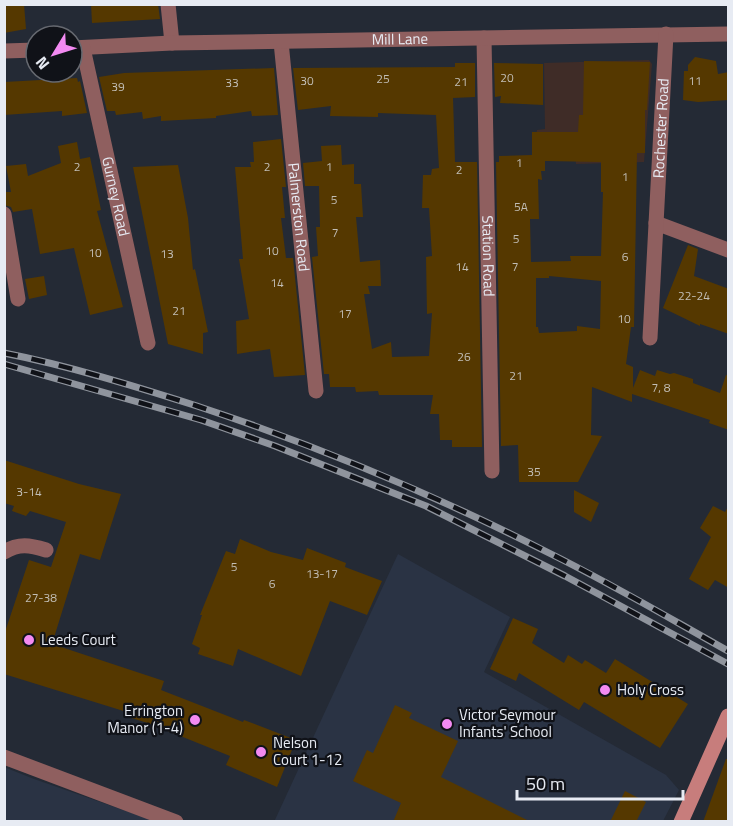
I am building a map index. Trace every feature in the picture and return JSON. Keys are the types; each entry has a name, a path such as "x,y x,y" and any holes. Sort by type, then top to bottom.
{"main road":[{"path":"681,822 729,716"}],"street":[{"path":"168,4 172,44"},
{"name":"Rochester Road","path":"650,338 666,34"},
{"name":"Mill Lane","path":"84,48 172,44 729,34"},
{"name":"Station Road","path":"484,39 492,471"},
{"name":"Palmerston Road","path":"281,42 316,391"},
{"path":"4,51 24,50"},
{"name":"Gurney Road","path":"84,77 148,343"},
{"path":"4,214 18,300"},
{"path":"656,223 729,250"},
{"path":"4,552 21,544 46,550"},
{"path":"4,757 176,822"}],"shaded area":[{"path":"649,60 652,64 644,162 576,164 575,155 534,155 537,130 545,129 544,63"},
{"name":"Victor Seymour Infants' School","path":"398,554 510,617 484,672 666,775 679,790 663,821 274,822"},
{"path":"4,767 34,779 155,821 5,821"}],"building":[{"path":"4,4 24,4 24,29 4,33"},
{"path":"91,4 158,4 160,19 92,23"},
{"path":"695,57 716,61 718,74 729,72 729,100 698,102 683,100 684,71 688,71 688,65"},
{"path":"584,61 650,62 647,110 645,110 645,153 637,153 634,327 631,327 626,364 633,367 633,388 640,370 655,376 657,370 674,373 693,379 693,383 720,393 726,375 729,376 729,430 709,423 710,420 632,394 632,402 592,387 591,435 602,436 578,482 519,482 518,445 501,446 496,162 499,162 499,156 532,155 532,132 578,132 579,115 583,115","holes":["545,161 601,162 601,192 603,192 601,256 570,256 571,261 531,262 530,219 539,219 538,179 542,180 541,171 545,171","549,276 601,281 600,329 577,326 577,331 539,333 536,327 536,278 549,278"]},
{"path":"455,63 475,63 475,97 453,98 455,162 477,162 482,447 452,447 452,440 440,440 439,414 430,414 433,395 379,395 378,391 356,392 355,387 330,387 329,374 324,374 312,257 318,256 316,227 320,227 319,186 305,186 303,163 322,161 321,146 341,145 342,165 354,164 354,184 361,184 363,217 356,217 360,262 380,260 381,286 368,286 370,294 364,294 372,349 391,342 392,357 429,356 432,313 427,314 426,257 432,256 429,208 422,208 423,175 431,175 432,169 439,168 436,115 378,113 378,117 330,116 331,106 298,110 293,68 455,67"},
{"path":"494,63 543,64 543,105 500,103 501,96 495,97"},
{"path":"274,68 278,115 252,116 251,111 216,116 216,118 161,121 161,116 143,119 142,112 116,115 115,111 107,111 99,77 124,73"},
{"path":"4,82 81,84 87,113 62,116 62,111 4,115"},
{"path":"281,139 286,187 282,187 285,218 281,218 286,258 293,258 305,375 274,377 270,349 237,354 236,321 249,319 239,259 243,259 235,167 251,167 250,162 254,162 253,142"},
{"path":"77,142 80,159 90,157 101,210 97,211 123,307 90,315 74,248 40,254 32,209 13,212 11,207 4,205 4,192 11,192 6,166 26,164 28,176 61,163 58,146"},
{"path":"178,165 188,218 193,270 195,269 208,332 203,333 203,354 168,344 133,167"},
{"path":"688,245 698,249 694,276 729,289 729,334 700,324 700,326 663,308"},
{"path":"44,276 47,295 29,299 25,279"},
{"path":"4,460 79,484 121,494 100,560 80,554 52,644 164,681 161,690 296,740 277,787 226,765 230,756 164,728 128,717 130,713 4,674 4,635 29,560 51,567 66,522 30,511 26,516 12,511 14,506 4,503"},
{"path":"574,490 599,503 591,522 574,512"},
{"path":"729,505 729,588 715,580 708,590 689,579 711,537 700,528 713,506 725,512"},
{"path":"240,539 271,552 303,560 307,548 346,563 345,567 382,581 367,615 330,601 301,676 238,649 233,666 198,654 200,648 192,644 202,615 200,615 226,551 235,554"},
{"name":"Holy Cross","path":"513,618 538,629 532,643 564,663 568,655 582,664 585,660 606,673 615,659 688,704 660,748 584,702 579,710 519,673 516,681 490,669"},
{"path":"395,705 412,713 409,718 458,741 441,777 531,822 393,822 401,803 353,781 367,750 373,753"},
{"path":"726,759 729,759 729,822 703,822"},
{"path":"625,791 646,802 636,822 610,822"}],"railway":[{"path":"4,353 77,370 197,406 376,473 463,511 572,564 728,651"},
{"path":"4,364 201,420 275,446 426,506 565,576 728,664"}],"place":[{"name":"Leeds Court","path":"29,640"},
{"name":"Holy Cross","path":"605,690"},
{"name":"Errington Manor (1-4)","path":"195,720"},
{"name":"Victor Seymour Infants' School","path":"447,724"},
{"name":"Nelson Court 1-12","path":"261,752"}]}
